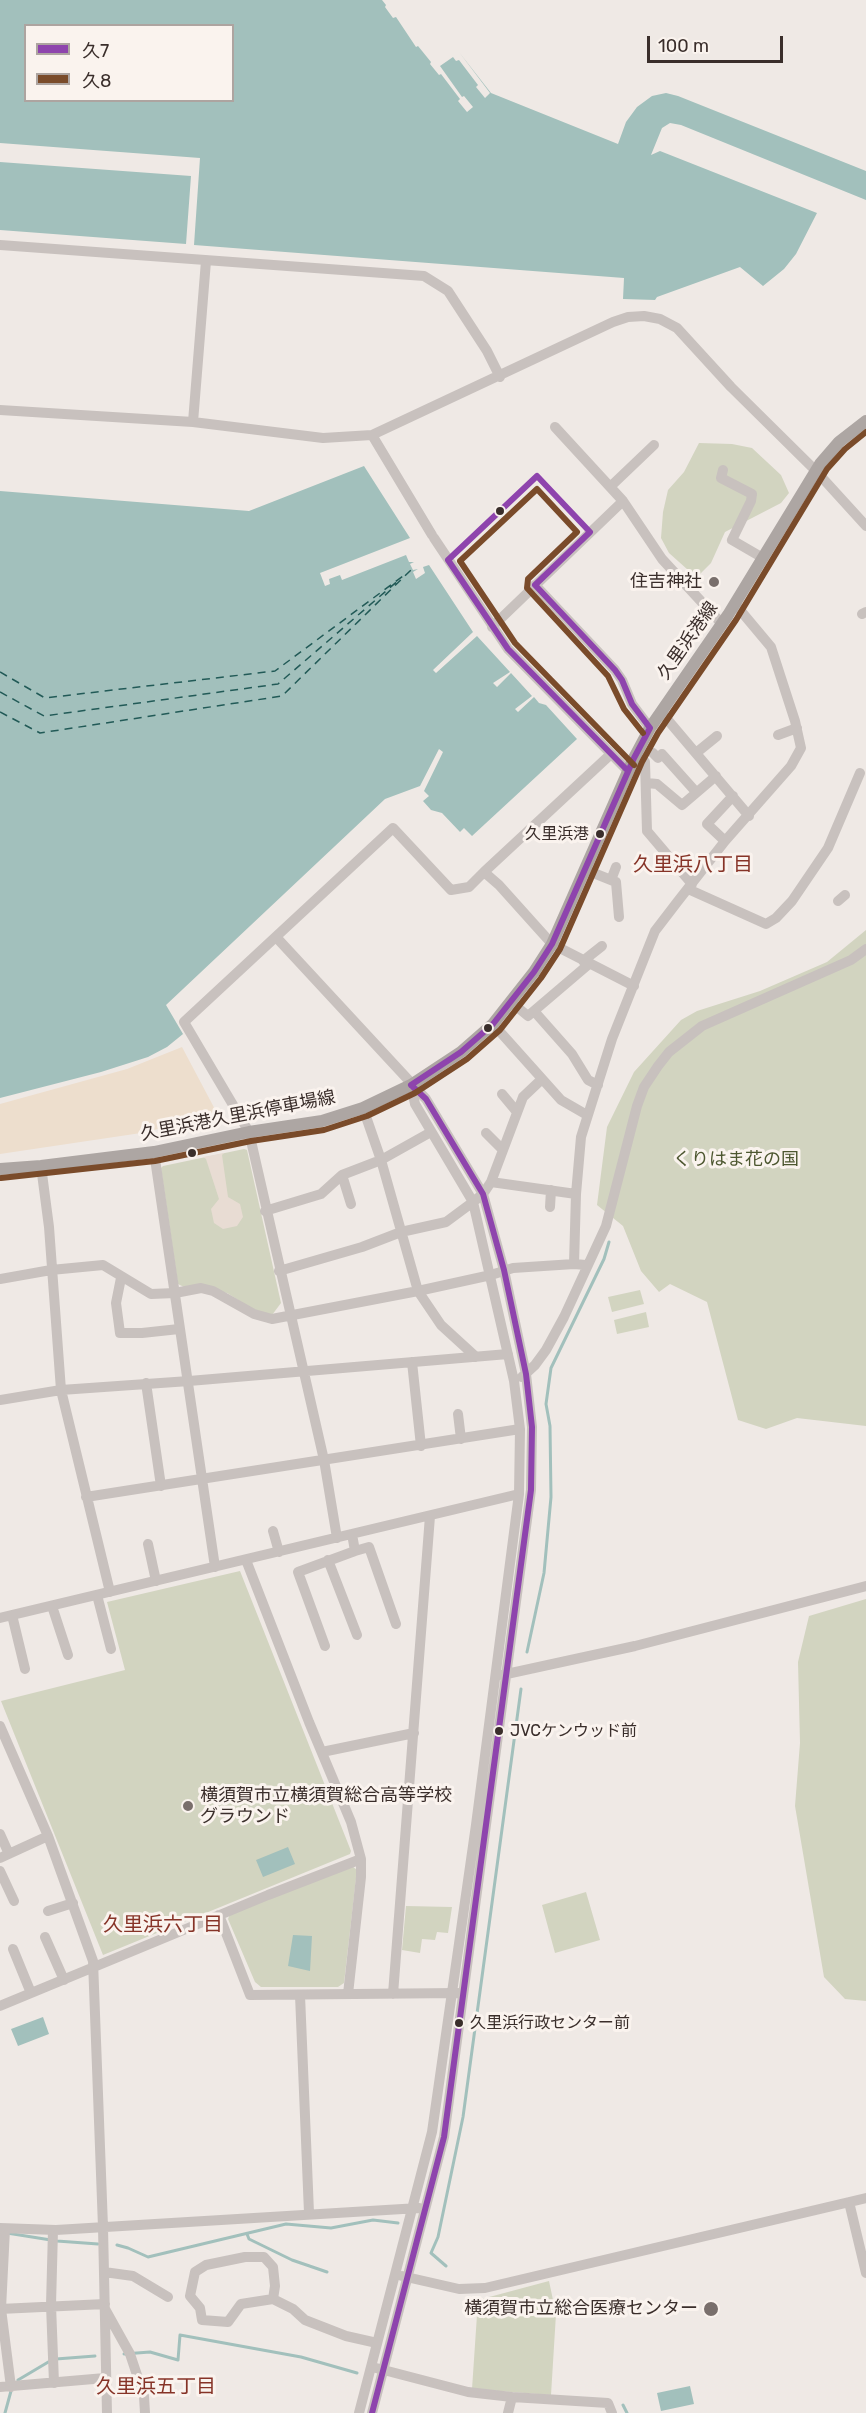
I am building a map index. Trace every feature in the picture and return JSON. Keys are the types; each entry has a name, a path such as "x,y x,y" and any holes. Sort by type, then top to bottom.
{"main road":[{"name":"久里浜港線","path":"628,771 650,728 735,604 816,471 839,442 866,421"},
{"name":"久里浜港久里浜停車場線","path":"0,1169 154,1152 249,1132 322,1121 363,1108 411,1085 461,1052 493,1024 534,972 552,944 628,771"}],"street":[{"path":"0,245 424,276 448,291 487,351 500,377"},
{"path":"193,422 206,261"},
{"path":"0,410 193,422 323,438 372,435 500,377 613,322 636,316 660,319 677,328 731,387 816,471 866,526"},
{"path":"555,426 623,501 662,559 722,624"},
{"path":"372,435 433,536 508,649 628,771"},
{"path":"610,487 654,445"},
{"path":"723,470 721,478 752,494 752,501 732,540 764,558"},
{"path":"492,627 623,501"},
{"path":"535,585 615,670 632,704 650,728"},
{"path":"574,1264 576,1194 581,1137 612,1040 656,931 725,841 791,766 801,748 771,647 735,604"},
{"path":"661,712 749,816"},
{"path":"778,735 796,728"},
{"path":"696,753 717,735"},
{"path":"653,753 658,758 662,754 696,792"},
{"path":"337,1538 324,1460 265,1211 249,1132 184,1022 393,828 452,890 469,887 611,754"},
{"path":"634,758 645,762 647,831 690,886 766,924 776,918 792,901 828,848 864,774"},
{"path":"647,783 657,784 682,805 716,776"},
{"path":"725,841 707,824 733,796"},
{"path":"615,867 611,880 616,882"},
{"path":"586,870 616,882"},
{"path":"484,872 499,885 552,944 634,986"},
{"path":"616,882 619,917"},
{"path":"276,937 426,1099 483,1194 504,1270 526,1374 532,1427 531,1490 506,1674 457,1993 432,2132 359,2413"},
{"path":"511,1002 528,1016 602,945"},
{"path":"514,1381 526,1374 546,1350 564,1317 586,1265 606,1226 630,1129 644,1087 669,1052 702,1026 850,960 866,950"},
{"path":"534,1011 572,1054 588,1080 598,1085"},
{"path":"493,1024 561,1100 587,1115"},
{"path":"279,1271 362,1247 401,1232 446,1222 483,1194 491,1182 523,1097 542,1079"},
{"path":"372,2413 444,2137 457,1993 494,1676 519,1494 520,1429 514,1381 473,1202 415,1104 411,1085"},
{"path":"502,1094 517,1112"},
{"path":"363,1108 381,1160 418,1291 441,1325 476,1357"},
{"path":"265,1211 321,1194 342,1175 381,1160 431,1132"},
{"path":"486,1132 503,1150"},
{"path":"154,1152 215,1567"},
{"path":"41,1166 49,1227 61,1390 110,1592"},
{"path":"342,1175 351,1203"},
{"path":"491,1182 576,1194"},
{"path":"550,1207 551,1190"},
{"path":"0,1279 51,1270 103,1265 121,1278 151,1294 176,1293 201,1288 213,1291 254,1314 266,1318 290,1317 491,1275 504,1270 542,1265 586,1265"},
{"path":"121,1278 116,1303 120,1332 142,1333 180,1329"},
{"path":"0,1400 61,1390 189,1382 508,1354"},
{"path":"412,1362 421,1446"},
{"path":"146,1383 161,1486"},
{"path":"458,1414 461,1439"},
{"path":"86,1497 520,1429"},
{"path":"0,1618 519,1494"},
{"path":"393,1994 430,1516"},
{"path":"273,1531 279,1552"},
{"path":"352,1534 355,1551"},
{"path":"148,1545 156,1581"},
{"path":"325,1646 298,1572 355,1551 369,1547 396,1624"},
{"path":"246,1560 351,1822 362,1859 348,1994"},
{"path":"328,1560 357,1635"},
{"path":"494,1676 627,1647 866,1586"},
{"path":"97,1595 111,1649"},
{"path":"52,1606 69,1655"},
{"path":"12,1616 25,1669"},
{"path":"0,1726 48,1836 93,1961 107,2413"},
{"path":"322,1752 414,1733"},
{"path":"0,1834 4,1856 48,1836"},
{"path":"0,2006 219,1914 362,1859"},
{"path":"0,1871 14,1901"},
{"path":"48,1911 73,1903"},
{"path":"219,1914 249,1995 457,1993"},
{"path":"45,1937 64,1980"},
{"path":"13,1949 32,1993"},
{"path":"300,1995 309,2213"},
{"path":"396,2275 459,2289 485,2288 866,2198"},
{"path":"849,2202 866,2272"},
{"path":"105,2378 5,2387 1,2309 2,2229 54,2230 309,2213 426,2208"},
{"path":"54,2230 51,2305 54,2383"},
{"path":"273,2298 275,2286 273,2267 264,2257 245,2257 206,2265 195,2272 190,2296 200,2308 202,2320 228,2322 241,2304 273,2298 293,2309 305,2320 346,2336 377,2343"},
{"path":"104,2272 133,2276 168,2297"},
{"path":"1,2309 51,2305 105,2307"},
{"path":"105,2307 130,2354 144,2396 145,2413"},
{"path":"370,2366 468,2392 608,2403 612,2413"},
{"path":"507,2413 512,2397"}],"green space":[{"path":"699,443 732,444 752,448 781,475 789,493 781,503 725,532 711,563 700,574 688,570 669,553 661,538 668,490 684,472"},
{"name":"くりはま花の国","path":"866,930 866,1426 797,1418 766,1429 738,1420 707,1302 670,1284 659,1292 641,1271 623,1226 597,1205 607,1127 634,1072 681,1020 697,1011 760,991 827,962"},
{"path":"247,1150 281,1303 272,1315 256,1311 227,1293 184,1287 178,1284 161,1168"},
{"path":"640,1290 644,1304 612,1312 608,1297"},
{"path":"646,1312 649,1327 617,1334 614,1320"},
{"name":"横須賀市立横須賀総合高等学校 グラウンド","path":"240,1571 351,1851 350,1854 103,1955 1,1701 125,1670 107,1602"},
{"path":"866,1599 866,2001 845,1999 824,1977 795,1806 800,1743 798,1662 809,1616"},
{"path":"352,1866 357,1870 344,1983 338,1987 261,1987 255,1982 228,1919 230,1914"},
{"path":"586,1892 600,1940 555,1953 542,1905"},
{"path":"406,1906 452,1907 448,1933 437,1932 435,1940 422,1939 420,1953 402,1950"},
{"path":"549,2281 556,2314 551,2395 472,2389 478,2300"}],"sand":[{"path":"182,1047 218,1115 141,1133 0,1154 0,1104 127,1069"}],"shaded area":[{"path":"224,1153 222,1155 228,1197 240,1204 243,1217 237,1226 223,1229 214,1223 211,1209 219,1199 206,1159 203,1157"}],"water":[{"path":"0,0 382,0 393,18 396,17 416,47 418,46 460,99 458,101 467,112 473,107 464,96 462,97 440,66 453,57 456,61 459,60 485,98 490,93 459,52 491,93 618,144 626,122 637,107 652,96 666,93 866,171 866,200 681,125 670,123 662,128 651,155 660,151 817,213 796,254 784,269 763,286 740,267 657,297 655,300 623,299 624,278 194,245 200,158 0,143"},
{"path":"0,162 191,176 186,244 0,230"},
{"path":"364,466 410,538 320,573 325,586 330,584 329,579 340,575 342,580 406,555 409,562 414,562 410,564 413,570 418,569 413,572 416,579 425,573 423,567 429,565 473,632 433,670 436,673 477,636 510,672 493,683 497,687 511,673 532,696 515,709 518,712 534,697 539,703 546,705 577,739 472,836 464,828 460,832 442,813 431,810 423,801 429,796 424,791 443,752 439,749 420,786 385,799 166,1005 183,1034 167,1047 148,1057 101,1072 0,1098 0,491 249,511"},
{"path":"288,1847 295,1864 263,1877 256,1860"},
{"path":"293,1935 312,1936 310,1971 288,1966"},
{"path":"43,2017 49,2034 18,2046 11,2029"},
{"path":"690,2386 694,2404 661,2411 657,2393"}],"waterway":[{"path":"527,1652 544,1573 551,1497 550,1426 546,1404 551,1368 604,1259 609,1242"},
{"path":"446,2266 431,2253 438,2237 463,2117 521,1689"},
{"path":"117,2245 148,2257 286,2224 331,2228 373,2220 398,2223"},
{"path":"7,2233 57,2241 98,2244"},
{"path":"247,2234 249,2239 292,2260 327,2272"},
{"path":"124,2354 150,2352 178,2360 180,2335 301,2357 357,2373"},
{"path":"56,2359 95,2356"},
{"path":"18,2380 50,2361"},
{"path":"5,2413 11,2391"},
{"path":"623,2405 627,2413"}],"ferry route":[{"path":"0,712 40,733 282,696 412,569"},
{"path":"0,672 45,698 275,671 407,573"},
{"path":"0,692 44,716 278,684 400,579"}],"transit line":[{"name":"久8","path":"1,1178 155,1161 251,1141 324,1130 367,1116 415,1093 467,1059 500,1030 541,978 560,949 642,762 658,733 736,620 827,469 845,449 866,432"},
{"name":"久7","path":"411,1085 461,1052 493,1024 534,972 552,944 634,758 650,728 632,704 615,670 535,585 590,532 537,476 448,560 508,649 628,771"},
{"name":"久8","path":"634,765 515,643 460,561 537,489 577,532 528,579 527,588 608,676 624,709 643,733"},
{"name":"久7","path":"372,2413 444,2137 531,1490 532,1427 526,1374 504,1270 483,1194 426,1099 411,1085"}],"place":[{"name":"住吉神社","path":"714,582"},
{"name":"久里浜港","path":"600,834"},
{"name":"JVCケンウッド前","path":"499,1731"},
{"name":"横須賀市立横須賀総合高等学校 グラウンド","path":"188,1806"},
{"name":"久里浜行政センター前","path":"459,2023"},
{"name":"横須賀市立総合医療センター","path":"711,2309"}],"district":[{"name":"久里浜八丁目","path":"693,865"},
{"name":"久里浜六丁目","path":"163,1925"},
{"name":"久里浜五丁目","path":"156,2387"}]}
